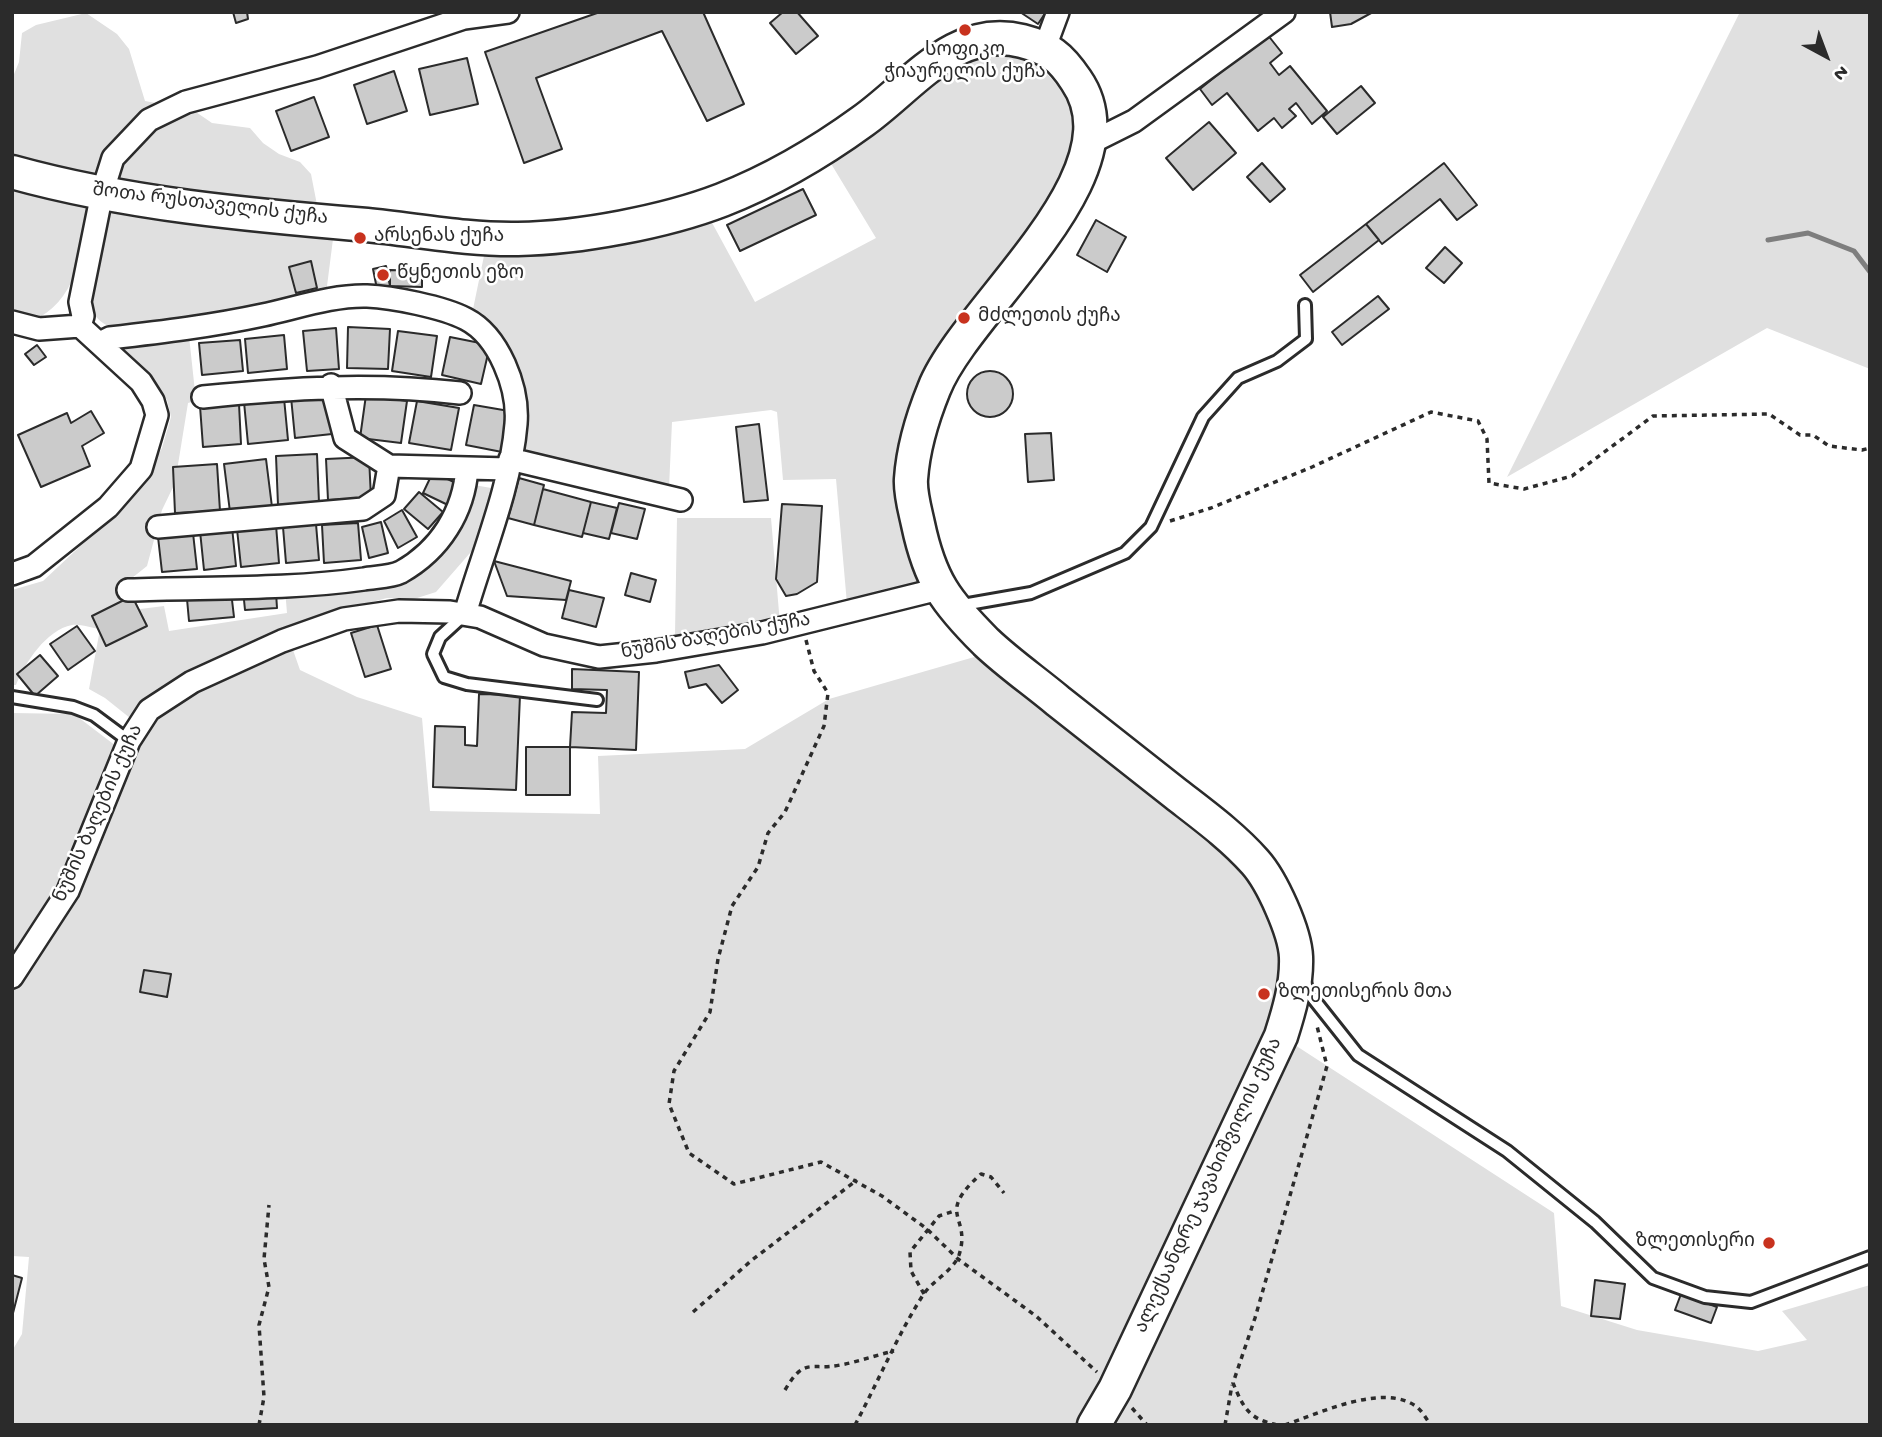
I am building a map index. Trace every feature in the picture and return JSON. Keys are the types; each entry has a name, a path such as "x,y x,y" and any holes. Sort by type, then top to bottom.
{"main road":[{"name":"შოთა რუსთაველის ქუჩა","path":"12,172 102,193 290,218 518,239 624,227 719,201 801,164 870,116 927,66 961,45 1008,37 1045,47 1065,65 1086,94 1091,130 1083,162 1067,197 1032,252 958,346 935,386 910,483 920,534 944,598"},
{"name":"ალექსანდრე ჯავახიშვილის ქუჩა","path":"944,598 995,651 1217,827 1259,865 1279,901 1296,952 1292,1000 1281,1036 1115,1389 1094,1425"}],"street":[{"path":"80,326 83,316 80,302 102,193 113,158 149,120 167,108 317,67 464,15 508,12"},
{"path":"1045,47 1058,12"},
{"path":"1088,144 1134,121 1284,12"},
{"path":"100,343 110,338 199,328 323,301 367,296 425,307 466,319 493,341 510,379 516,422 509,464 465,614"},
{"path":"12,574 34,566 108,507 141,469 157,415 153,401 141,382 80,326 39,329 13,324"},
{"path":"331,385 345,438 389,466 467,468 509,464 681,500"},
{"path":"203,397 331,385 414,388 460,393"},
{"path":"158,527 363,509 384,495 389,466"},
{"path":"128,590 339,583 398,574 437,544 456,518 465,491 467,468"},
{"name":"ნუშის ბაღების ქუჩა","path":"12,976 68,891 129,741 149,710 192,682 282,641 344,619 399,611 465,614 480,617 544,645 599,657 710,643 944,598"}],"lane":[{"path":"944,598 1031,593 1125,553 1151,527 1203,417 1238,378 1277,361 1306,339 1305,304"},
{"path":"465,614 440,637 433,654 444,677 467,684 597,700"},
{"path":"12,697 72,707 94,715 129,741"},
{"path":"1296,952 1308,992 1359,1055 1507,1151 1595,1222 1653,1278 1705,1297 1751,1302 1870,1257"}],"path":[{"path":"1151,527 1211,508 1312,467 1431,412 1478,421 1487,439 1489,483 1524,489 1572,476 1653,416 1769,414 1800,435 1813,435 1829,446 1862,450 1870,448"},
{"path":"801,624 814,671 828,693 824,726 785,812 768,833 758,867 732,906 718,958 710,1012 674,1072 669,1104 689,1153 734,1184 821,1162 856,1180 927,1229 958,1259 1036,1316 1115,1389"},
{"path":"1225,1425 1233,1383 1255,1318 1327,1066 1308,992"},
{"path":"855,1425 924,1294 958,1259 962,1240 954,1211 963,1190 981,1174 991,1177 1004,1194"},
{"path":"693,1312 752,1260 856,1180"},
{"path":"259,1425 264,1397 259,1325 269,1287 264,1259 269,1205"},
{"path":"924,1294 911,1271 910,1252 939,1216 954,1211"},
{"path":"785,1390 794,1374 813,1364 838,1366 894,1351"},
{"path":"1233,1383 1242,1404 1256,1420 1277,1425"},
{"path":"1286,1425 1358,1400 1381,1396 1416,1406 1431,1425"}],"shaded area":[{"path":"1740,12 1870,12 1870,369 1767,328 1507,477"},
{"path":"86,13 117,34 129,49 145,101 193,110 212,123 250,128 263,143 279,154 300,162 311,174 318,210 79,177 12,157 12,79 19,62 22,33 36,25"},
{"path":"978,55 1006,56 1037,64 1050,77 1063,92 1076,121 1073,157 1053,202 911,411 927,579 847,604 836,479 783,480 777,412 771,410 672,422 669,488 521,449 526,419 472,314 485,251 710,219 755,302 876,238 830,162 947,65"},
{"path":"12,184 90,208 81,254 71,283 53,307 40,317 23,315 12,308"},
{"path":"113,210 333,239 326,294 122,331 112,328 95,315 90,296 97,257"},
{"path":"189,336 196,401 188,403 175,483 162,510 147,566 132,578 132,610 164,606 169,631 287,613 285,589 403,576 474,485 497,489 477,545 436,592 414,599 387,598 345,609 135,722 89,689 100,629 72,625 54,633 31,658 16,685 12,685 12,590 43,581 138,492 162,448 171,417 167,400 157,386 116,347"},
{"path":"677,518 771,518 780,624 653,643 632,641 675,634"},
{"path":"293,650 300,670 357,697 422,718 430,811 600,814 598,756 745,749 829,699 995,651 1217,826 1296,952 1281,1036 1554,1213 1561,1306 1637,1330 1758,1351 1807,1340 1782,1311 1870,1285 1870,1425 12,1425 12,1351 22,1334 29,1257 12,1256 12,977 29,954 149,710 234,665"},
{"path":"12,713 74,714 116,746 68,878 12,965"}],"building":[{"path":"233,12 247,12 248,19 236,23"},
{"path":"600,12 703,12 744,104 707,121 662,31 536,78 562,149 524,163 485,52"},
{"path":"783,12 797,12 818,36 796,54 770,23"},
{"path":"1020,12 1046,12 1038,24"},
{"path":"1330,12 1373,12 1351,24 1332,27"},
{"path":"1267,34 1282,53 1270,63 1279,75 1290,66 1327,111 1312,124 1296,103 1289,109 1296,116 1282,128 1274,118 1258,131 1227,93 1212,105 1200,89"},
{"path":"467,58 478,104 430,115 419,69"},
{"path":"394,71 407,111 367,124 354,85"},
{"path":"1361,86 1375,103 1337,134 1323,117"},
{"path":"314,97 329,137 291,151 276,111"},
{"path":"1209,122 1236,153 1193,190 1166,158"},
{"path":"1262,163 1285,189 1270,202 1247,177"},
{"path":"1444,163 1477,205 1457,220 1440,199 1382,244 1366,224"},
{"path":"803,189 816,215 740,251 727,225"},
{"path":"1096,220 1126,237 1107,272 1077,255"},
{"path":"1366,224 1379,240 1313,292 1300,275"},
{"path":"1445,247 1462,263 1444,283 1426,268"},
{"path":"311,261 317,288 296,293 289,267"},
{"path":"386,266 390,286 377,289 373,269"},
{"path":"390,270 422,271 422,287 390,286"},
{"path":"1378,296 1389,309 1342,345 1332,332"},
{"path":"348,327 390,329 388,369 347,368"},
{"path":"336,328 339,369 307,371 303,331"},
{"path":"398,331 437,336 431,377 392,371"},
{"path":"284,335 287,369 248,373 245,339"},
{"path":"450,337 490,345 481,384 442,375"},
{"path":"240,340 243,371 202,375 199,343"},
{"path":"37,345 46,357 34,365 25,354"},
{"path":"990,371 1006,378 1013,394 1006,410 990,417 974,410 967,394 974,378"},
{"path":"328,393 332,434 295,438 291,397"},
{"path":"366,395 407,401 401,443 360,438"},
{"path":"284,398 288,440 248,444 244,402"},
{"path":"417,401 459,408 451,450 409,443"},
{"path":"239,404 241,444 203,447 200,406"},
{"path":"474,405 509,411 502,452 466,445"},
{"path":"91,411 104,433 82,446 90,466 41,487 18,435 67,413 71,423"},
{"path":"759,424 768,500 744,502 736,427"},
{"path":"1051,433 1054,480 1028,482 1025,434"},
{"path":"317,454 319,503 278,505 276,456"},
{"path":"369,457 371,498 328,500 326,459"},
{"path":"266,459 272,507 230,512 224,464"},
{"path":"217,464 220,511 175,513 173,467"},
{"path":"433,472 460,485 450,506 423,493"},
{"path":"519,478 544,485 534,525 508,518"},
{"path":"543,489 591,502 582,537 534,525"},
{"path":"419,492 443,512 428,529 404,509"},
{"path":"591,502 617,508 609,539 583,533"},
{"path":"619,503 645,509 637,539 611,533"},
{"path":"782,504 822,506 817,582 797,594 786,596 776,579"},
{"path":"402,510 417,537 398,548 384,521"},
{"path":"381,522 388,553 369,558 362,527"},
{"path":"358,523 361,560 324,563 322,525"},
{"path":"316,524 319,560 286,563 283,527"},
{"path":"276,525 279,563 241,567 237,529"},
{"path":"232,527 236,566 204,570 200,531"},
{"path":"193,533 197,569 162,572 158,537"},
{"path":"494,561 571,581 566,600 507,596"},
{"path":"631,573 656,580 650,602 625,595"},
{"path":"275,577 277,608 245,610 242,580"},
{"path":"230,583 234,617 189,621 186,588"},
{"path":"569,590 604,598 596,627 562,618"},
{"path":"132,596 147,626 106,646 92,616"},
{"path":"377,625 391,669 365,677 351,633"},
{"path":"77,626 95,651 68,670 50,644"},
{"path":"40,655 58,676 35,696 17,674"},
{"path":"719,665 738,690 722,703 706,684 689,688 685,672"},
{"path":"572,669 639,672 636,750 570,747 572,712 606,713 607,690 572,689"},
{"path":"479,694 520,695 516,790 433,787 435,726 465,727 465,745 477,746"},
{"path":"526,747 570,747 570,795 526,795"},
{"path":"144,970 171,974 167,997 140,992"},
{"path":"12,1275 22,1278 13,1313 12,1313"},
{"path":"1595,1280 1625,1284 1620,1319 1591,1316"},
{"path":"1681,1294 1717,1307 1711,1323 1675,1310"}],"waterway":[{"path":"1768,240 1808,233 1854,251 1870,272"}],"place":[{"name":"სოფიკო ჭიაურელის ქუჩა","path":"965,30"},
{"name":"არსენას ქუჩა","path":"360,238"},
{"name":"წყნეთის ეზო","path":"383,275"},
{"name":"მძლეთის ქუჩა","path":"964,318"},
{"name":"ზლეთისერის მთა","path":"1264,994"},
{"name":"ზლეთისერი","path":"1769,1243"}]}
